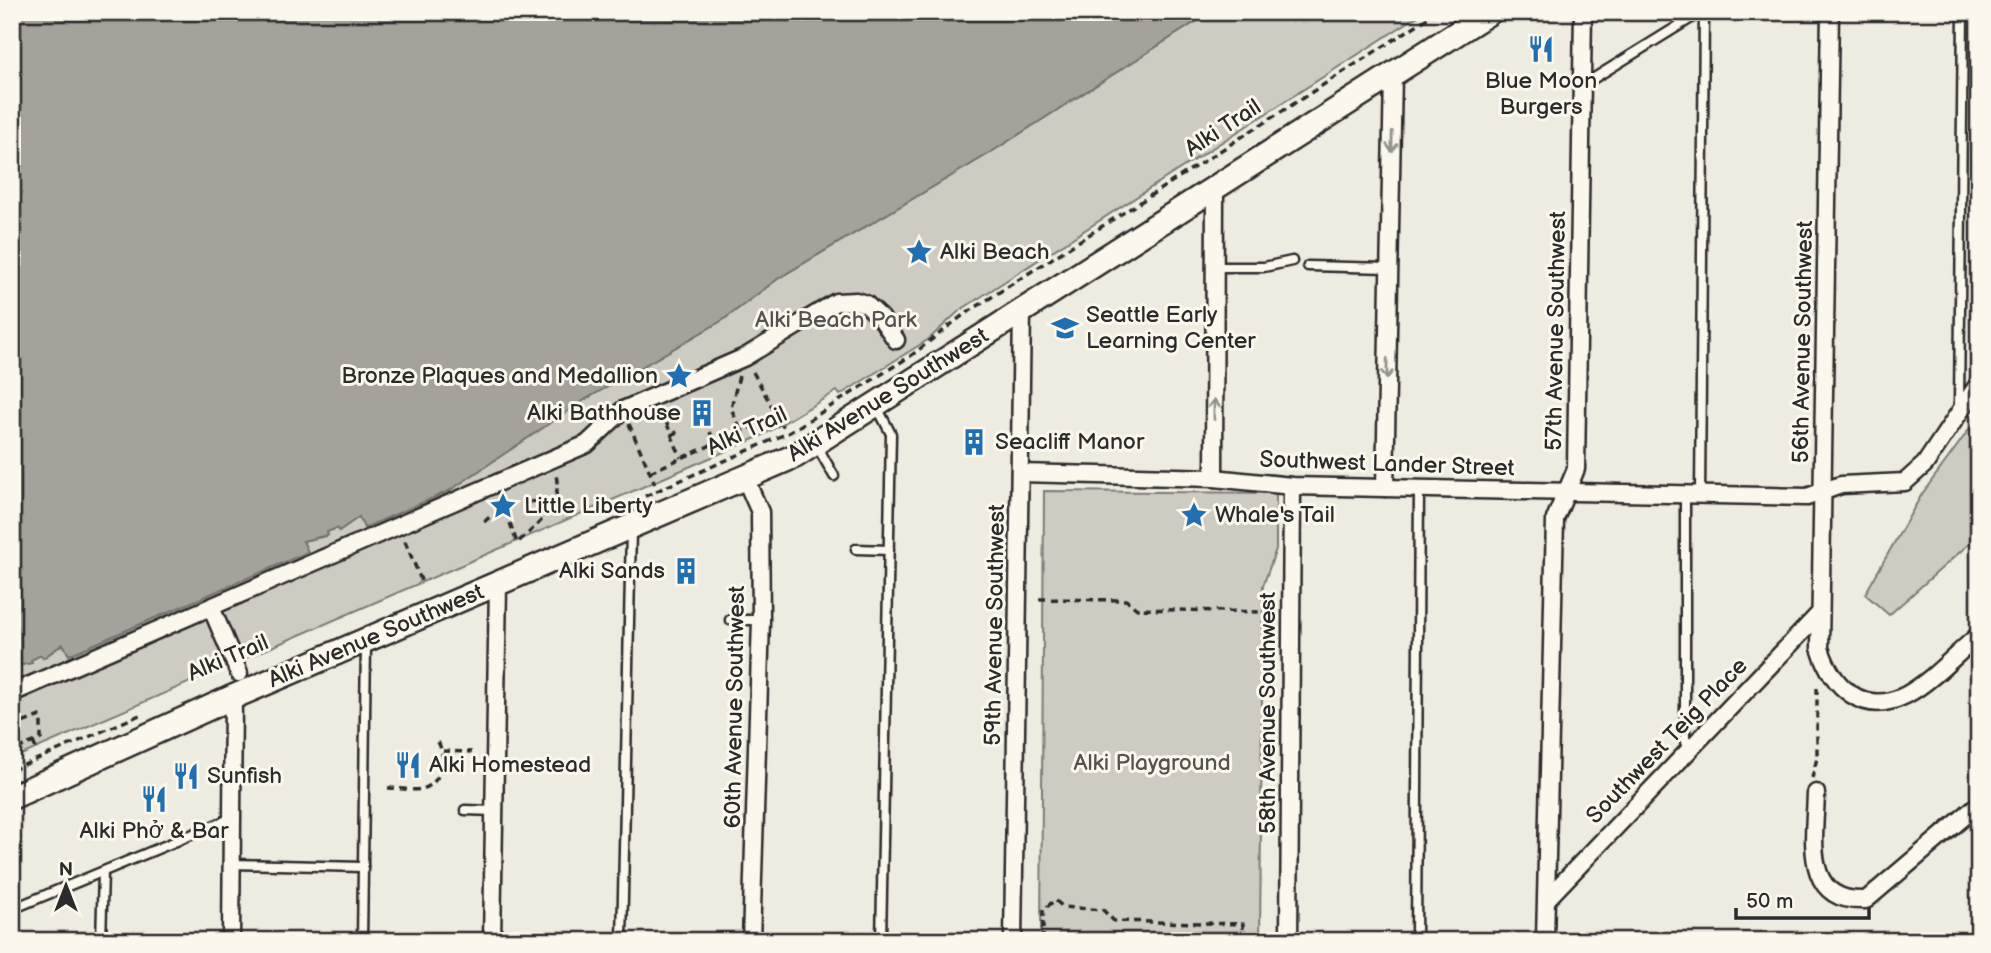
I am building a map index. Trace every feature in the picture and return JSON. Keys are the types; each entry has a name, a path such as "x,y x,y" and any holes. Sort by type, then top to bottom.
{"main road":[{"name":"Alki Avenue Southwest","path":"12,797 233,697 745,478 815,444 1490,12"}],"street":[{"name":"57th Avenue Southwest","path":"1545,941 1555,519 1576,469 1583,12"},
{"name":"56th Avenue Southwest","path":"1830,12 1820,648 1828,672 1842,690 1863,700 1891,700 1907,694 1979,635"},
{"path":"1385,488 1393,74"},
{"path":"1214,188 1214,478"},
{"path":"12,693 587,444 623,410 745,357 827,306 856,300 874,310 896,340"},
{"name":"59th Avenue Southwest","path":"1013,941 1022,311"},
{"path":"1959,413 1979,383"},
{"name":"Southwest Lander Street","path":"1020,473 1214,478 1292,486 1807,497 1841,485 1894,485 1915,475 1959,413"},
{"name":"60th Avenue Southwest","path":"745,478 760,512 761,620 751,941"},
{"name":"58th Avenue Southwest","path":"1289,941 1292,486"},
{"path":"492,941 498,584"},
{"path":"211,607 239,673"},
{"name":"Southwest Teig Place","path":"1547,899 1819,614"},
{"path":"231,941 233,697"},
{"path":"1811,788 1815,861 1819,877 1829,891 1846,900 1866,900 1979,804"}],"lane":[{"path":"1583,85 1703,12"},
{"path":"1689,751 1685,742 1703,12"},
{"path":"1959,413 1963,12"},
{"path":"1214,267 1264,267 1292,261"},
{"path":"1308,266 1390,268"},
{"path":"876,405 891,434 881,941"},
{"path":"815,444 834,476"},
{"path":"1416,941 1419,489"},
{"path":"622,941 631,527"},
{"path":"856,549 889,550"},
{"path":"877,601 888,601"},
{"path":"730,620 761,620"},
{"path":"362,941 366,640"},
{"path":"465,810 494,811"},
{"path":"12,909 232,818"},
{"path":"231,864 363,867"},
{"path":"102,941 103,872"}],"path":[{"name":"Alki Trail","path":"628,504 790,432 912,355 962,316 1437,12"},
{"path":"745,357 783,427"},
{"path":"741,432 731,408 745,357"},
{"path":"655,396 681,458"},
{"path":"623,410 655,484"},
{"path":"650,472 777,416"},
{"path":"671,435 679,431"},
{"path":"710,432 715,443"},
{"path":"510,523 517,543 550,511 558,486 550,460"},
{"path":"530,502 542,500"},
{"path":"484,522 493,514"},
{"path":"399,526 423,585"},
{"path":"1039,598 1126,600 1137,610 1264,612"},
{"path":"1811,788 1816,770 1817,688"},
{"path":"12,770 150,710"},
{"path":"12,727 40,716 41,738 12,751"},
{"path":"33,742 37,751"},
{"path":"388,788 422,789 431,784 441,770 443,751 438,742"},
{"path":"443,751 472,752"},
{"path":"1043,941 1043,910 1055,900 1063,908 1103,909 1114,921 1243,924 1243,939 1261,940"}],"green space":[{"name":"Alki Beach Park","path":"1211,12 1424,12 959,311 929,339 840,395 837,391 763,435 12,759 12,667 31,663 30,660 41,655 43,658 63,644 69,655 307,552 303,541 327,536 326,532 337,528 339,530 359,516 586,399 723,320 779,278 985,156"},
{"path":"1979,416 1979,535 1889,615 1865,594 1922,494"},
{"name":"Alki Playground","path":"1044,491 1276,493 1276,549 1263,586 1260,941 1041,941"}],"shaded area":[{"path":"12,12 1211,12 985,156 779,278 723,320 586,399 449,491 364,528 359,517 339,531 337,528 327,532 328,535 303,541 308,552 69,655 63,644 43,658 41,655 31,660 32,663 12,667"}],"place":[{"name":"Blue Moon Burgers","path":"1541,49"},
{"name":"Alki Beach","path":"919,252"},
{"name":"Seattle Early Learning Center","path":"1065,328"},
{"name":"Bronze Plaques and Medallion","path":"679,376"},
{"name":"Alki Bathhouse","path":"702,413"},
{"name":"Seacliff Manor","path":"974,442"},
{"name":"Little Liberty","path":"503,506"},
{"name":"Whale's Tail","path":"1194,515"},
{"name":"Alki Sands","path":"686,571"},
{"name":"Alki Homestead","path":"408,765"},
{"name":"Sunfish","path":"186,776"},
{"name":"Alki Phở & Bar","path":"154,799"}]}
